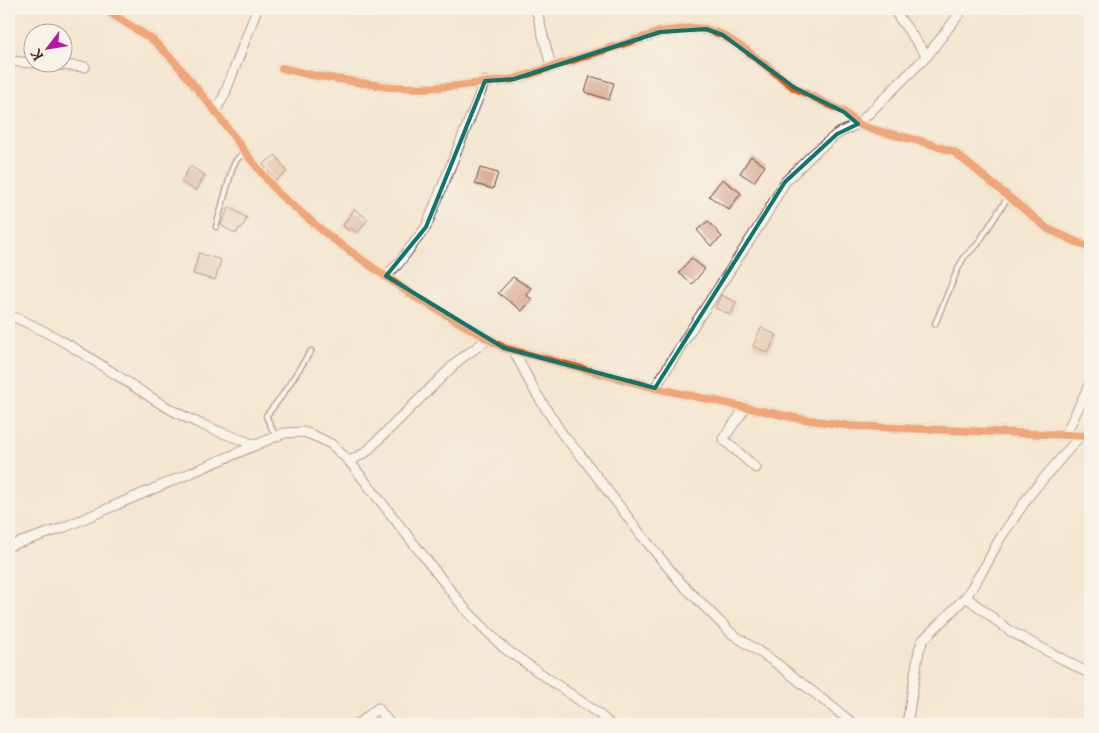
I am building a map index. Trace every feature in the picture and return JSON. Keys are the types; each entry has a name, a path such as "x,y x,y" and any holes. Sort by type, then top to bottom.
{"street":[{"path":"104,9 153,40 175,62 279,194 329,236 410,294 487,340 504,348 655,388 796,418 851,426 1086,435"},
{"path":"215,111 224,96 257,9"},
{"path":"536,9 551,66"},
{"path":"893,9 927,56"},
{"path":"655,388 763,220 785,182 837,134 858,124 927,56 963,9"},
{"path":"282,68 312,75 389,87 424,88 457,86 514,78 660,32 692,28 706,29 730,40 795,88 844,112 858,124 870,130 924,142 954,152 1048,228 1090,248"},
{"path":"9,61 85,67"},
{"path":"386,276 398,264 426,226 485,81"},
{"path":"9,315 51,335 98,362 156,401 190,419 216,431 256,445"},
{"path":"349,461 365,453 459,360 487,340"},
{"path":"514,351 534,390 563,435 681,583 731,633 776,663 854,724"},
{"path":"1066,434 1090,383"},
{"path":"746,407 723,439 756,468"},
{"path":"9,546 60,529 276,437 284,434 304,432 331,444 349,461 465,610 504,648 599,714 610,724"},
{"path":"906,724 919,650 923,640 966,597 999,540 1031,493 1086,435"},
{"path":"966,597 1010,631 1090,674"},
{"path":"358,724 378,708 390,724"}],"lane":[{"path":"216,227 233,166 237,159 245,152"},
{"path":"935,324 964,257 977,245 1008,196"},
{"path":"276,437 266,416 281,397 311,351"}],"highlighted area":[{"path":"706,29 723,35 795,88 844,112 858,124 837,134 785,182 655,388 504,348 386,276 426,227 485,81 514,79 660,32"}],"building":[{"path":"590,76 614,83 609,100 585,92"},
{"path":"276,155 287,172 276,180 263,164"},
{"path":"751,156 765,166 754,182 740,173"},
{"path":"190,166 205,175 196,191 181,182"},
{"path":"480,168 498,173 493,189 475,184"},
{"path":"722,179 741,193 729,210 709,196"},
{"path":"229,207 247,218 236,234 221,225"},
{"path":"354,209 368,219 358,233 351,228 350,231 343,226"},
{"path":"708,221 722,237 711,246 697,230"},
{"path":"199,253 221,260 215,280 193,274"},
{"path":"691,258 705,269 692,284 679,273"},
{"path":"513,277 531,288 526,295 532,299 522,311 498,293"},
{"path":"721,295 736,302 731,315 715,308"},
{"path":"761,328 777,335 768,353 753,346"}],"cycle path":[{"path":"104,9 153,40 175,62 279,194 329,236 410,294 504,348 655,388 796,418 851,426 1090,436"},
{"path":"282,68 311,75 389,87 424,88 457,86 514,79 660,32 692,28 706,29 723,35 745,49 795,88 844,112 858,124 954,152 1048,229 1090,248"}]}
